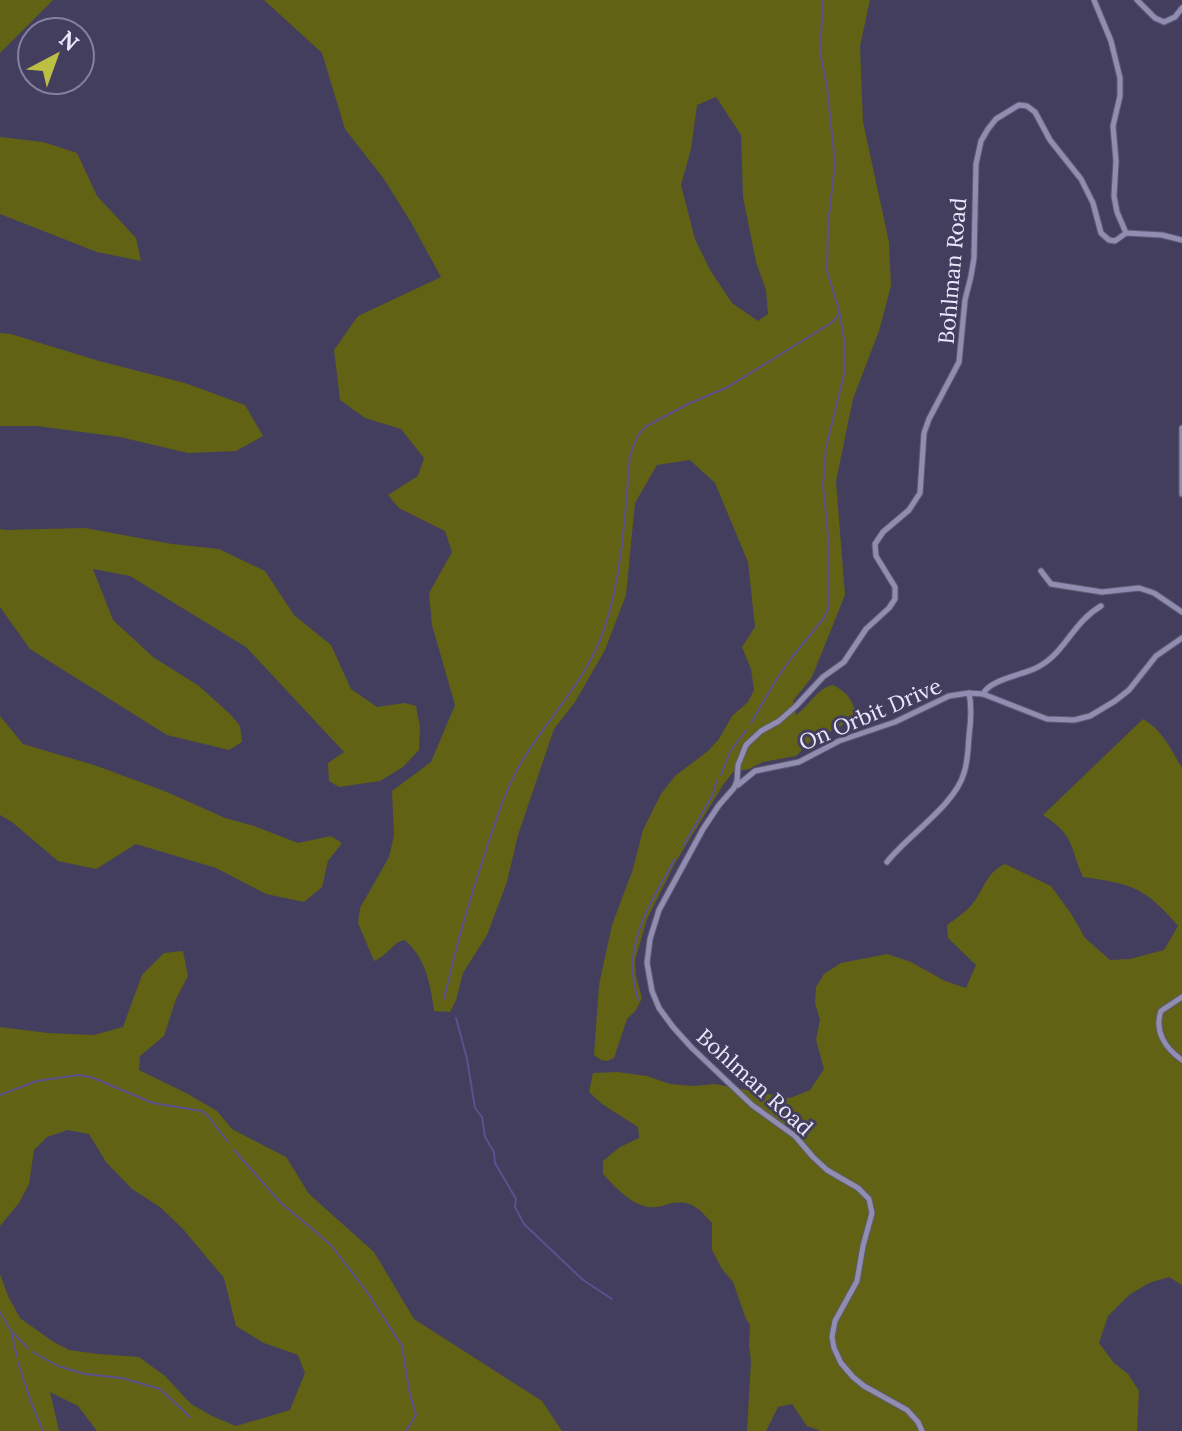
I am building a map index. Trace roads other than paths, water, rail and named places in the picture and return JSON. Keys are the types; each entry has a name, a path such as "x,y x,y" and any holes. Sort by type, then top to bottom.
{"street":[{"path":"1094,0 1111,41 1120,78 1119,104 1113,126 1117,212 1126,233 1162,235 1182,240"},
{"path":"1137,0 1155,18 1164,22 1172,20 1182,8"},
{"name":"Bohlman Road","path":"922,1431 907,1410 853,1377 834,1348 832,1337 835,1321 857,1281 872,1213 869,1199 858,1188 827,1170 795,1136 752,1105 673,1027 659,1008 652,991 647,963 650,939 659,910 703,829 734,788 746,745 761,731 779,721 823,677 844,662 866,629 895,599 895,587 876,556 875,544 883,532 909,510 920,493 924,433 959,362 963,310 974,258 976,164 981,141 992,123 1017,106 1032,109 1050,140 1081,179 1103,235 1115,241 1126,233"},
{"path":"1182,428 1182,494"},
{"path":"1041,571 1051,584 1067,587 1102,592 1139,588 1154,593 1182,612"},
{"path":"983,694 988,687 1038,668 1059,651 1082,620 1101,606"},
{"name":"On Orbit Drive","path":"734,788 755,771 799,762 839,741 895,722 949,696 983,694 1047,719 1074,720 1090,716 1129,690 1156,656 1182,638"},
{"path":"887,862 943,805 961,781 970,731 969,693"},
{"path":"1182,997 1161,1011 1157,1023 1168,1049 1182,1060"}],"waterway":[{"path":"444,999 473,889 510,784 583,673 600,640 618,573 630,455 637,437 645,427 728,387 837,317 839,310 827,271 828,224 835,164 827,86 820,53 823,0"},
{"path":"751,723 776,680 824,618 829,606 828,536 823,485 826,448 844,375 844,339 839,311"},
{"path":"721,775 730,752 746,730"},
{"path":"683,846 712,796 717,780"},
{"path":"638,1000 633,976 635,945 645,915 675,859"},
{"path":"456,1018 475,1108 482,1117 485,1137 494,1152 495,1163 516,1199 515,1207 524,1224 583,1280 612,1299"},
{"path":"0,1095 37,1081 78,1075 91,1077 153,1103 202,1111 228,1142"},
{"path":"234,1150 280,1202 331,1245 367,1292 402,1346 416,1415 406,1431"},
{"path":"0,1312 11,1331 28,1348"},
{"path":"12,1335 17,1357"},
{"path":"33,1352 58,1366 85,1374 122,1378 160,1389 190,1417"},
{"path":"18,1362 43,1431"}]}
